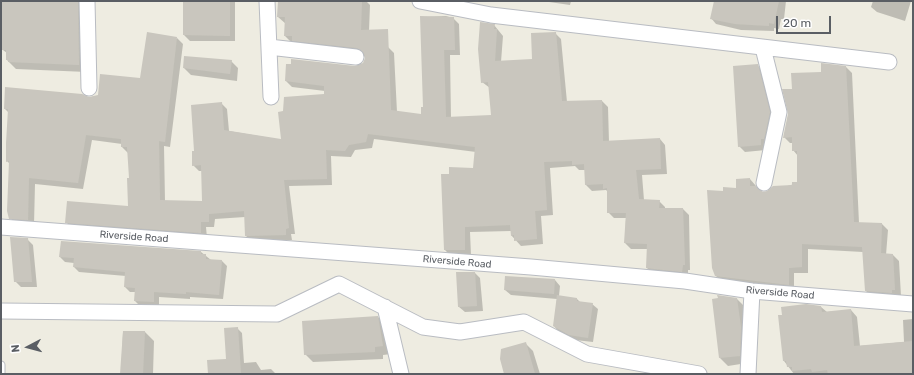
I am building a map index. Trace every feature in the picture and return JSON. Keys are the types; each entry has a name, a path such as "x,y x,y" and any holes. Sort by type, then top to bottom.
{"street":[{"path":"87,1 90,88"},
{"path":"267,1 271,97"},
{"path":"420,1 491,15 889,62"},
{"path":"269,47 356,57"},
{"path":"763,48 779,112 764,183"},
{"name":"Riverside Road","path":"1,227 531,267 685,281 752,291 913,304"},
{"path":"1,311 277,314 340,284 423,327 460,332 524,322 587,354 699,374"},
{"path":"748,374 752,291"},
{"path":"385,307 401,374"}],"lane":[{"path":"1,365 1,374"}],"building":[{"path":"1,1 78,1 79,65 8,62 8,60 6,60 6,50 2,50"},
{"path":"183,1 230,1 230,36 183,35"},
{"path":"278,1 362,1 361,30 388,29 391,110 421,114 421,107 423,107 420,16 454,17 455,50 444,50 446,117 491,115 488,82 481,83 478,49 480,22 495,24 494,29 497,29 495,61 532,59 531,33 556,32 562,101 602,100 603,141 660,138 661,169 636,170 639,199 660,200 659,208 683,208 685,265 683,265 682,272 646,268 647,244 624,243 626,213 607,213 607,188 603,189 603,184 585,185 584,164 572,165 572,161 544,162 547,210 535,211 537,239 514,241 514,235 511,236 510,225 465,227 465,250 444,250 441,174 449,174 449,167 473,168 475,147 368,134 366,142 349,145 345,151 326,150 327,179 284,180 289,228 286,229 286,235 245,236 244,211 209,214 209,222 201,222 201,233 65,223 67,201 128,206 127,178 129,178 127,147 121,147 121,139 86,135 78,183 29,178 28,220 9,219 7,211 9,161 6,162 8,109 4,109 5,87 82,94 89,97 98,95 100,74 140,78 147,32 177,37 165,142 159,141 160,200 202,201 201,165 192,166 192,151 194,151 191,105 222,102 224,130 281,139 278,112 283,111 284,97 324,94 324,86 285,81 286,64 291,64 291,59 355,66 363,63 365,58 364,53 357,48 292,41 292,36 284,36 285,17 277,17"},
{"path":"714,1 779,1 774,24 769,23 769,26 735,24 710,19"},
{"path":"184,56 232,60 230,74 183,68"},
{"path":"821,63 846,66 854,222 882,223 881,253 893,254 895,290 892,290 892,293 865,291 862,247 802,244 802,267 789,268 789,285 715,276 712,268 707,190 723,191 723,187 736,188 736,179 750,178 750,186 756,186 763,192 767,191 773,186 792,185 792,182 797,182 797,151 792,151 792,137 783,138 788,114 782,89 792,89 791,73 821,72"},
{"path":"758,64 770,112 764,139 761,139 761,145 738,147 733,66"},
{"path":"10,237 28,238 32,282 14,282"},
{"path":"61,241 201,251 201,254 206,254 206,259 222,260 219,295 186,292 186,294 154,292 154,302 134,301 135,288 124,287 125,272 73,267 74,258 59,257"},
{"path":"456,272 475,272 477,306 458,307"},
{"path":"505,276 555,279 554,294 504,290"},
{"path":"557,295 577,298 577,301 593,303 588,338 569,335 553,326"},
{"path":"717,295 737,298 741,327 740,356 719,358 712,299 718,298"},
{"path":"806,304 821,306 822,312 851,309 854,346 913,341 913,374 828,374 827,370 812,372 811,369 792,371 792,367 787,367 786,361 783,361 778,315 782,315 781,307"},
{"path":"378,316 383,346 375,347 375,352 304,355 302,321"},
{"path":"238,327 241,374 208,374 207,360 226,359 224,328"},
{"path":"123,331 145,331 143,374 120,374"},
{"path":"526,342 535,374 504,374 500,359 501,349"}]}
